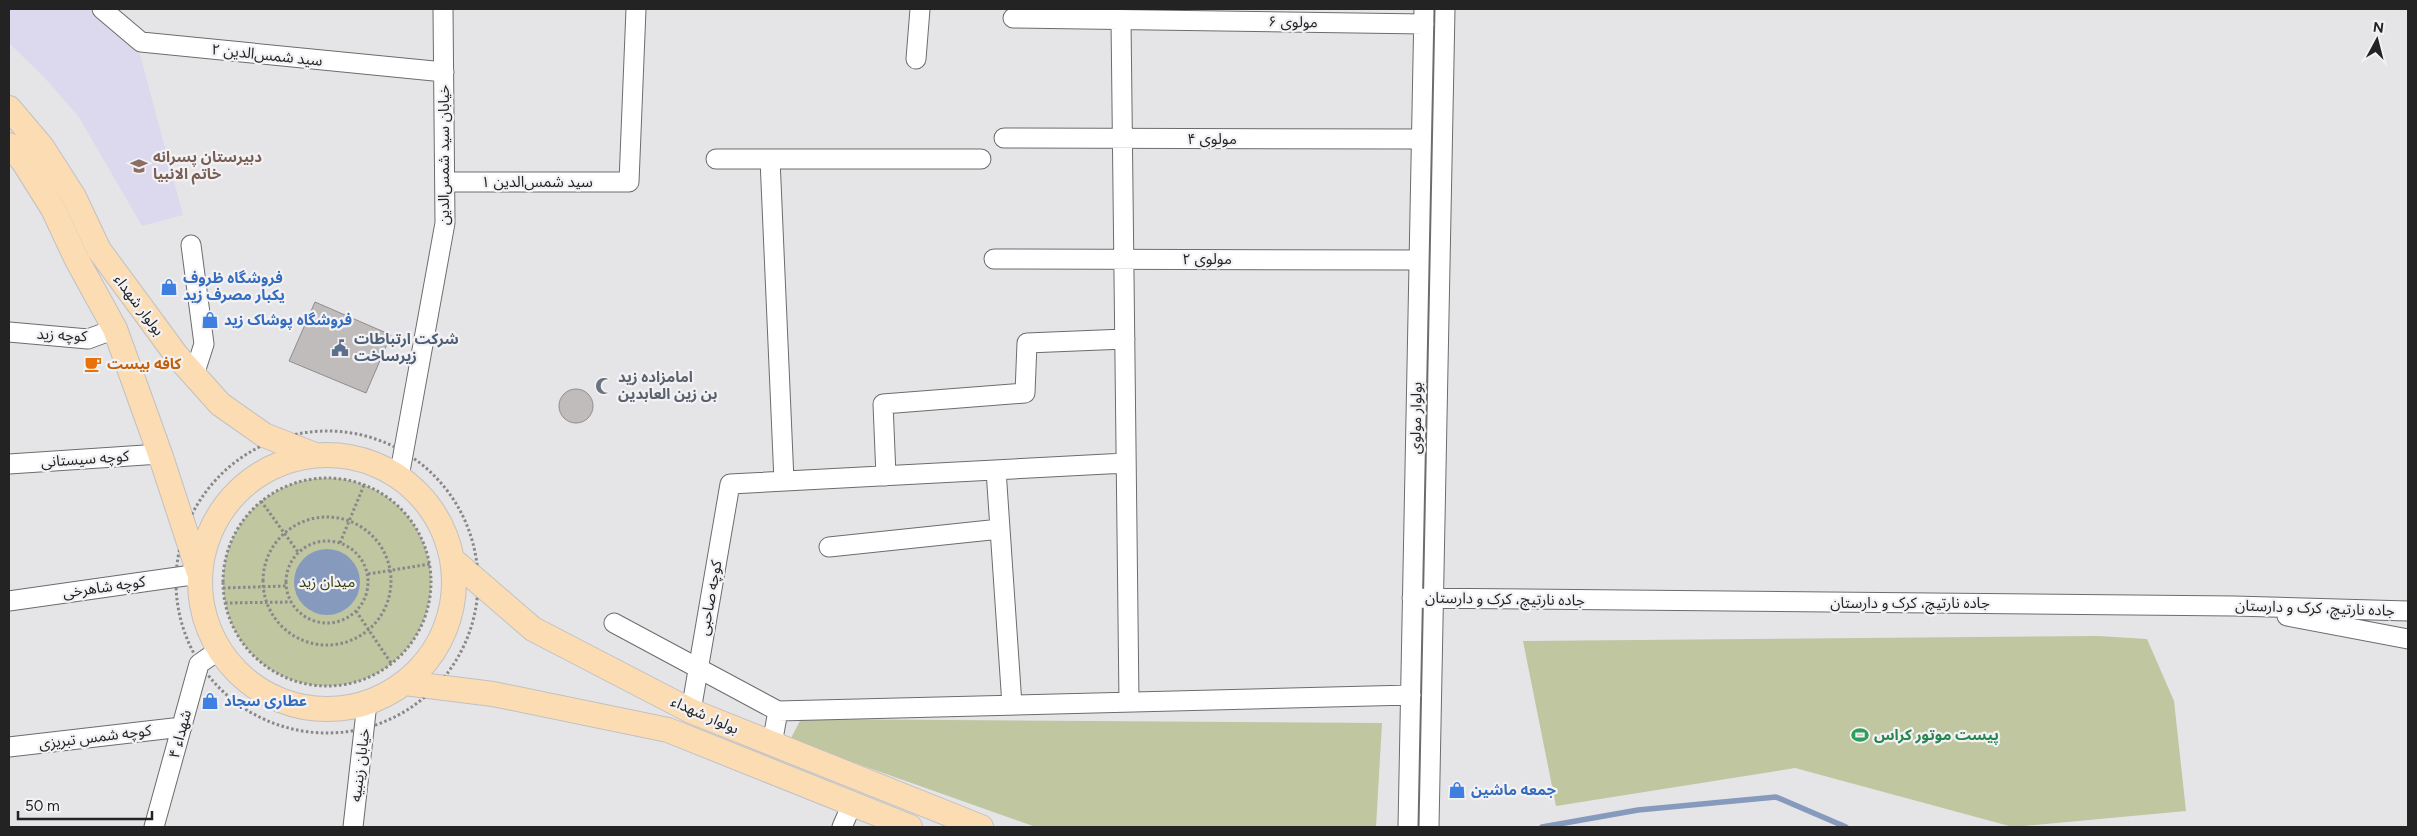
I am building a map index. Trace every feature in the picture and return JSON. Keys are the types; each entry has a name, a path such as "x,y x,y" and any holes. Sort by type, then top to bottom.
{"main road":[{"name":"بولوار شهداء","path":"9,108 42,147 74,197 99,250 177,356 220,404 264,435 315,456"},
{"name":"بولوار شهداء","path":"9,145 23,162 53,209 77,260 115,329 160,454 200,574"},
{"path":"330,455 359,459 399,477 421,496 438,519 453,560 454,598 443,635 427,661 405,683 380,698 367,703 326,710 285,703 249,683 229,664 219,650 209,632 202,610 201,558 210,530 217,516 247,483 272,467 293,460 330,455"},
{"name":"بولوار شهداء","path":"453,560 533,629 691,711 981,827"},
{"name":"بولوار شهداء","path":"405,683 493,694 668,730 910,827"}],"street":[{"name":"سید شمس‌الدین ۲","path":"102,9 141,42 444,72"},
{"name":"خیابان سید شمس‌الدین","path":"399,477 445,224 443,9"},
{"name":"سید شمس‌الدین ۱","path":"445,182 629,182 636,9"},
{"path":"916,59 920,9"},
{"name":"بولوار مولوی","path":"1429,827 1445,9"},
{"name":"مولوی ۶","path":"1013,18 1121,20 1201,15 1424,17"},
{"name":"بولوار مولوی","path":"1408,827 1424,17"},
{"path":"1121,20 1129,702"},
{"name":"مولوی ۴","path":"1004,138 1421,139"},
{"path":"716,159 981,159"},
{"path":"770,159 784,481 1126,463"},
{"path":"191,245 204,344 194,375"},
{"name":"مولوی ۲","path":"994,259 1419,260"},
{"name":"کوچه زید","path":"9,332 88,340 115,329"},
{"path":"886,476 884,404 1025,393 1027,343 1125,339"},
{"name":"کوچه سیستانی","path":"9,464 160,454"},
{"path":"996,470 1012,705"},
{"name":"کوچه صاحبی","path":"691,711 730,484 784,481"},
{"path":"829,547 1000,529"},
{"name":"کوچه شاهرخی","path":"9,601 200,574"},
{"name":"جاده نارتیچ، کرک و دارستان","path":"1412,598 2234,606 2408,611"},
{"path":"2234,606 2408,639"},
{"path":"614,623 778,711 1411,695"},
{"path":"199,664 219,650"},
{"name":"شهداء ۴","path":"154,827 199,664"},
{"name":"خیابان زینبیه","path":"353,827 367,703"},
{"path":"772,744 778,711"},
{"name":"کوچه شمس تبریزی","path":"9,747 182,726"},
{"path":"842,827 852,804"}],"path":[{"path":"312,432 339,432 373,439 404,452 436,477 460,510 472,540 479,582 475,615 465,646 437,687 405,712 364,729 337,733 320,733 288,728 272,723 250,712 229,698 199,664 182,626 177,608 176,560 193,510 217,478 246,454 276,440 312,432"},
{"path":"341,479 364,485 395,503 411,520 423,541 430,564 431,588 426,613 409,646 391,663 369,676 344,684 317,685 292,679 268,667 248,650 234,628 225,603 223,588 225,563 232,540 244,519 261,501 281,488 310,480 341,479"},
{"path":"340,543 364,485"},
{"path":"261,501 298,552"},
{"path":"329,517 349,521 374,537 383,549 390,570 391,592 386,606 369,630 355,639 339,644 314,644 299,639 285,630 274,617 266,602 263,587 267,558 274,544 284,534 302,522 315,518 329,517"},
{"path":"318,542 340,543 351,548 360,557 368,574 368,590 361,605 356,611 340,621 321,622 304,616 291,602 286,586 287,571 298,552 318,542"},
{"path":"368,574 430,564"},
{"path":"223,588 286,586"},
{"path":"225,603 291,602"},
{"path":"356,611 391,663"}],"shaded area":[{"name":"دبیرستان پسرانه خاتم الانبیا","path":"9,9 91,9 138,47 183,215 142,226 79,117 44,77 9,43"}],"green space":[{"name":"میدان زید","path":"327,478 347,480 367,486 393,502 407,516 423,542 429,562 431,582 429,602 423,622 407,648 393,662 367,678 347,684 327,686 307,684 287,678 261,662 247,648 231,622 225,602 223,582 225,562 231,542 247,516 261,502 287,486 307,480"},
{"name":"پیست موتور کراس","path":"2098,636 2147,639 2174,701 2186,811 2013,827 1795,768 1556,806 1523,641"},
{"path":"801,719 1382,723 1376,827 1036,827 790,740"}],"water":[{"path":"327,549 340,551 355,564 358,569 360,582 358,595 345,610 340,613 327,615 314,613 299,600 296,595 294,582 296,569 309,554 314,551"}],"building":[{"name":"شرکت ارتباطات زیرساخت","path":"315,302 391,335 366,393 289,361"},
{"path":"576,389 583,390 588,394 592,399 592,413 588,418 583,422 576,423 569,422 564,418 560,413 559,406 560,399 564,394 569,390"}],"waterway":[{"path":"1542,827 1638,810 1776,797 1846,827"}],"place":[{"name":"دبیرستان پسرانه خاتم الانبیا","path":"139,166"},
{"name":"فروشگاه ظروف یکبار مصرف زید","path":"169,287"},
{"name":"فروشگاه پوشاک زید","path":"210,320"},
{"name":"شرکت ارتباطات زیرساخت","path":"340,348"},
{"name":"کافه بیست","path":"93,364"},
{"name":"امامزاده زید بن زین العابدین","path":"604,386"},
{"name":"عطاری سجاد","path":"210,701"},
{"name":"پیست موتور کراس","path":"1860,735"},
{"name":"جمعه ماشین","path":"1457,790"}]}
